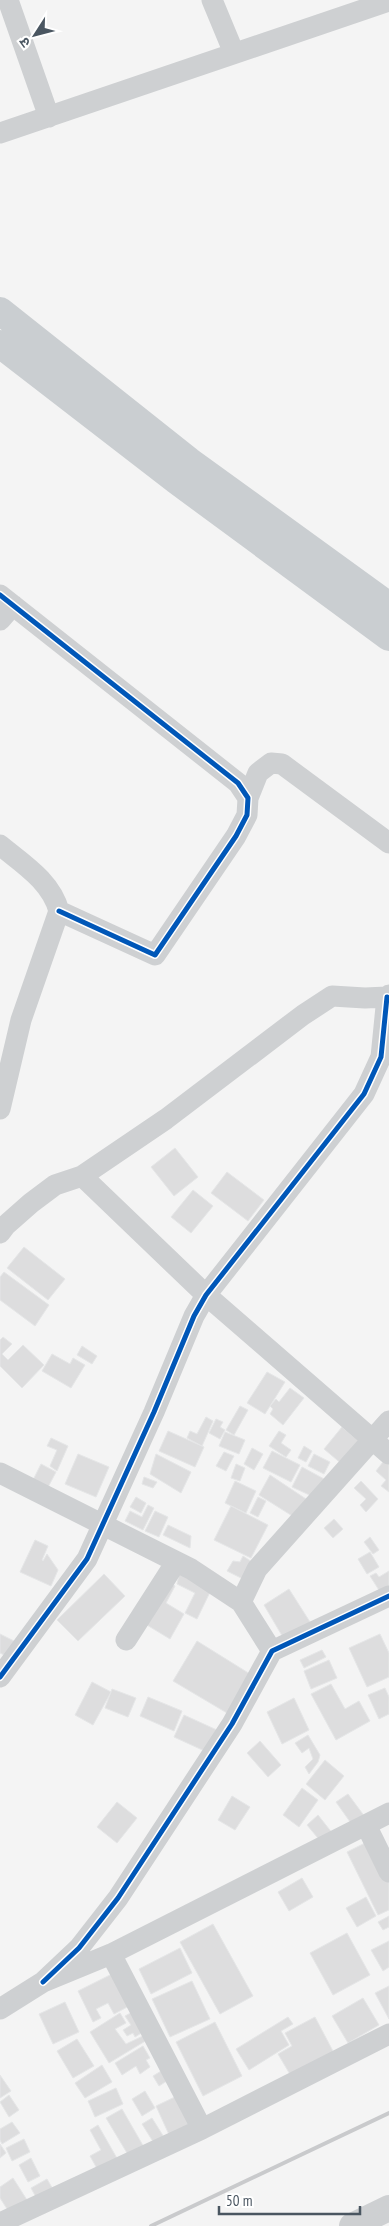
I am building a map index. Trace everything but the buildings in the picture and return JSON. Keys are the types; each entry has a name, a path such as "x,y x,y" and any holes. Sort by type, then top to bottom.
{"main road":[{"path":"0,311 189,461 389,606"},
{"path":"0,344 176,480 389,637"}],"street":[{"path":"8,0 49,116"},
{"path":"212,0 234,53"},
{"path":"0,133 389,1"},
{"path":"4,606 238,783 248,798"},
{"path":"59,911 154,955 236,836 247,815 248,798 258,773 271,763 282,764 389,842"},
{"path":"0,845 44,882 55,897 59,911 21,1020 0,1109"},
{"path":"0,1233 18,1214 56,1184 82,1176 166,1119 302,1015 332,996 366,998 388,996 387,1026 381,1057 364,1094 206,1295 194,1316 154,1412 101,1524 87,1559 0,1677"},
{"path":"82,1176 206,1295 381,1447"},
{"path":"241,1602 257,1569 381,1447 389,1421"},
{"path":"0,1474 191,1569 241,1602 272,1651"},
{"path":"126,1640 176,1562"},
{"path":"43,1982 79,1948 118,1898 232,1724 272,1651 389,1596"},
{"path":"0,2009 43,1982 111,1954 389,1813"},
{"path":"366,1825 389,1872"},
{"path":"111,1954 202,2129"},
{"path":"0,2223 202,2129 389,2034"},
{"path":"352,2226 389,2208"}],"railway":[{"path":"151,2226 389,2113"}],"cycle path":[{"path":"0,595 238,783 248,798 247,815 236,836 155,955 59,911"},
{"path":"0,1677 87,1559 154,1412 194,1316 206,1295 364,1094 381,1057 387,997"},
{"path":"43,1982 79,1948 118,1898 232,1724 272,1651 389,1596"}]}
